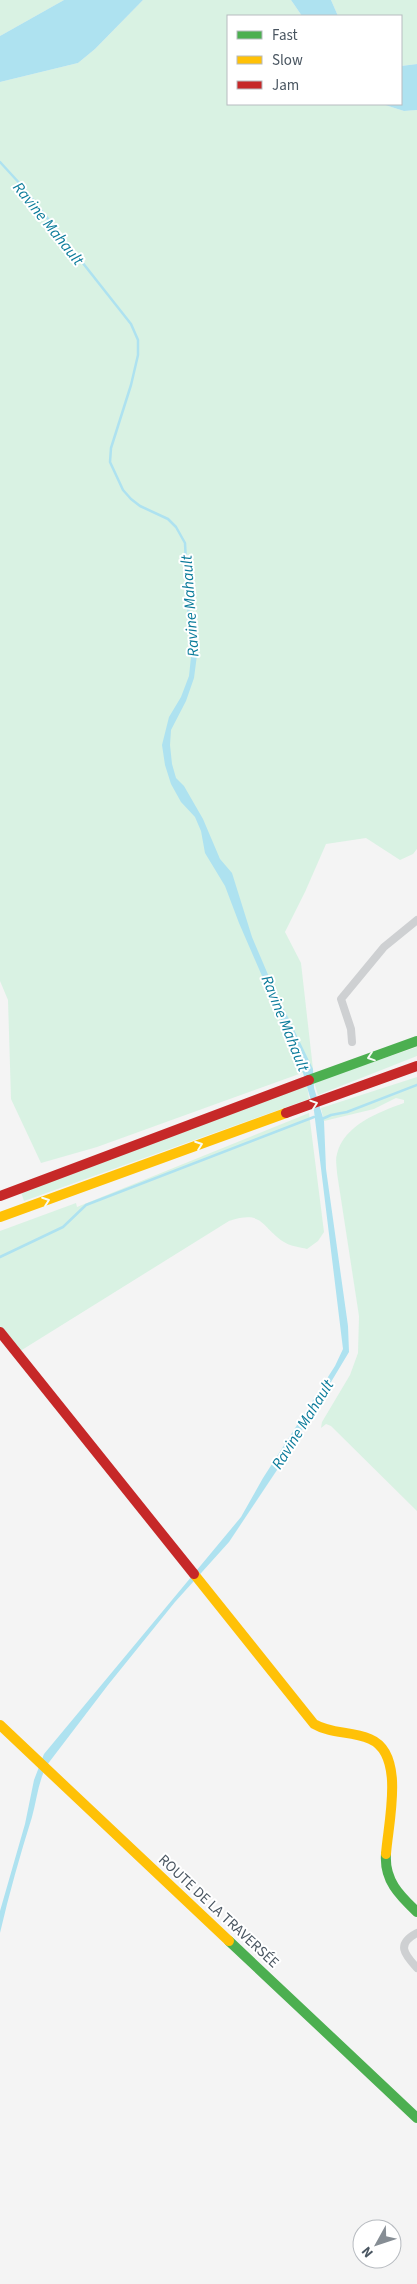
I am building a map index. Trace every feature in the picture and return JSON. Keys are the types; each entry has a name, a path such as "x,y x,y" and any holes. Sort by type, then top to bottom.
{"main road":[{"path":"0,1196 417,1041"},
{"path":"0,1218 417,1066"},
{"path":"0,1188 130,1147"},
{"path":"0,1332 314,1724 325,1730 369,1738 378,1743 387,1754 392,1778 385,1869 388,1880 417,1912"},
{"name":"ROUTE DE LA TRAVERSÉE","path":"0,1725 417,2118"}],"street":[{"path":"352,1042 351,1029 341,999 384,947 417,920"},
{"path":"417,1933 406,1941 404,1947 404,1953 417,1968"}],"green space":[{"path":"0,0 64,0 0,36"},
{"path":"143,0 291,0 301,15 227,15 227,105 385,105 404,111 417,110 417,849 413,854 400,860 366,838 326,844 285,932 301,963 313,1069 97,1147 41,1163 11,1099 8,1000 0,981 0,82 78,63 95,49"},
{"path":"331,0 417,0 417,64 402,66 402,15 338,15"},
{"path":"417,1047 417,1056 318,1095 314,1082"},
{"path":"417,1077 417,1511 331,1426 326,1424 321,1428 322,1422 350,1375 358,1353 359,1316 337,1173 337,1154 347,1135 355,1127 374,1115 404,1103 404,1100 396,1098 374,1109 324,1121 321,1108"},
{"path":"307,1085 309,1099 24,1201 21,1192"},
{"path":"309,1113 324,1232 318,1241 307,1249 286,1243 261,1221 249,1217 240,1218 229,1221 17,1353 0,1332 0,1231 76,1203 77,1207"}],"water":[{"path":"64,0 143,0 95,49 78,63 0,82 0,36"},
{"path":"291,0 331,0 338,15 301,15"},
{"path":"417,64 417,110 404,111 385,105 402,105 402,66"},
{"path":"189,621 197,655 194,678 186,701 171,730 172,764 176,778 184,786 203,819 220,859 232,873 252,937 272,984 313,1069 314,1088 324,1121 326,1169 348,1326 349,1352 289,1452 229,1542 175,1602 47,1765 40,1784 0,1933 0,1911 25,1824 34,1780 44,1754 241,1517 263,1478 335,1366 343,1349 314,1111 301,1066 225,886 205,853 201,831 195,817 181,802 171,784 165,765 162,745 169,717 181,697 189,676 191,657"}],"waterway":[{"name":"Ravine Mahault","path":"0,162 22,186 131,324 138,340 138,355 131,385 111,448 110,462 123,490 131,499 140,506 168,519 176,527 185,543 189,622"},
{"path":"322,1119 347,1112 417,1085"},
{"path":"0,1257 63,1227 86,1205 314,1117"}],"traffic: fast":[{"path":"309,1080 417,1041"},
{"path":"386,1854 387,1872 390,1879 399,1893 417,1912"},
{"path":"229,1941 417,2118"}],"traffic: slow":[{"path":"0,1217 286,1113"},
{"path":"194,1574 314,1724 327,1729 363,1736 381,1747 388,1759 392,1790 386,1854"},
{"path":"0,1725 229,1941"}],"traffic: jam":[{"path":"286,1113 417,1066"},
{"path":"0,1196 309,1080"},
{"path":"0,1332 194,1574"}]}
